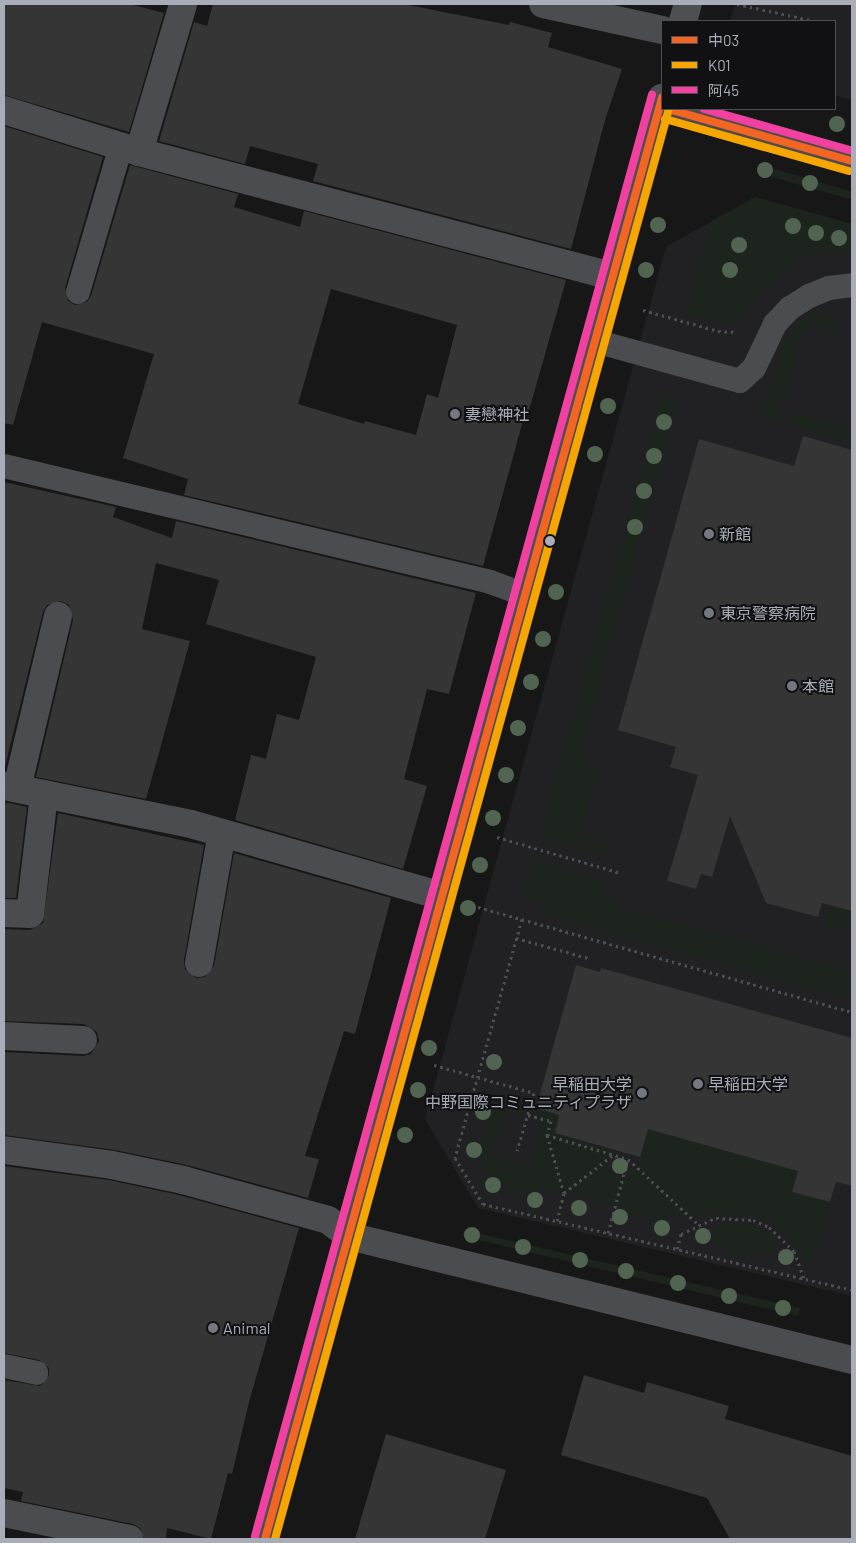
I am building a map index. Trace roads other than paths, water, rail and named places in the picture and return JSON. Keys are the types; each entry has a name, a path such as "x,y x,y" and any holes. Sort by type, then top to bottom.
{"main road":[{"path":"684,20 688,4"},
{"path":"265,1539 613,276 662,110"}],"street":[{"path":"130,149 184,4"},
{"path":"543,4 661,30"},
{"path":"4,110 130,149 613,276"},
{"path":"680,110 852,161"},
{"path":"58,616 10,787 222,833 442,896"},
{"path":"4,913 30,914 44,794"},
{"path":"199,963 222,833"},
{"path":"4,1036 83,1040"},
{"path":"4,1150 112,1164 183,1180 328,1220 349,1236 852,1360"},
{"path":"4,1513 129,1539"}],"lane":[{"path":"78,292 130,149"},
{"path":"595,341 740,381 754,368 775,324 790,308 809,296 829,288 852,285"},
{"path":"4,466 490,582 525,595"},
{"path":"4,1366 36,1373"}],"place":[{"name":"妻戀神社","path":"455,414"},
{"name":"新館","path":"709,534"},
{"name":"東京警察病院","path":"709,613"},
{"name":"本館","path":"792,686"},
{"name":"早稲田大学","path":"698,1084"},
{"name":"早稲田大学 中野国際コミュニティプラザ","path":"642,1093"},
{"name":"Animal","path":"213,1328"}]}
